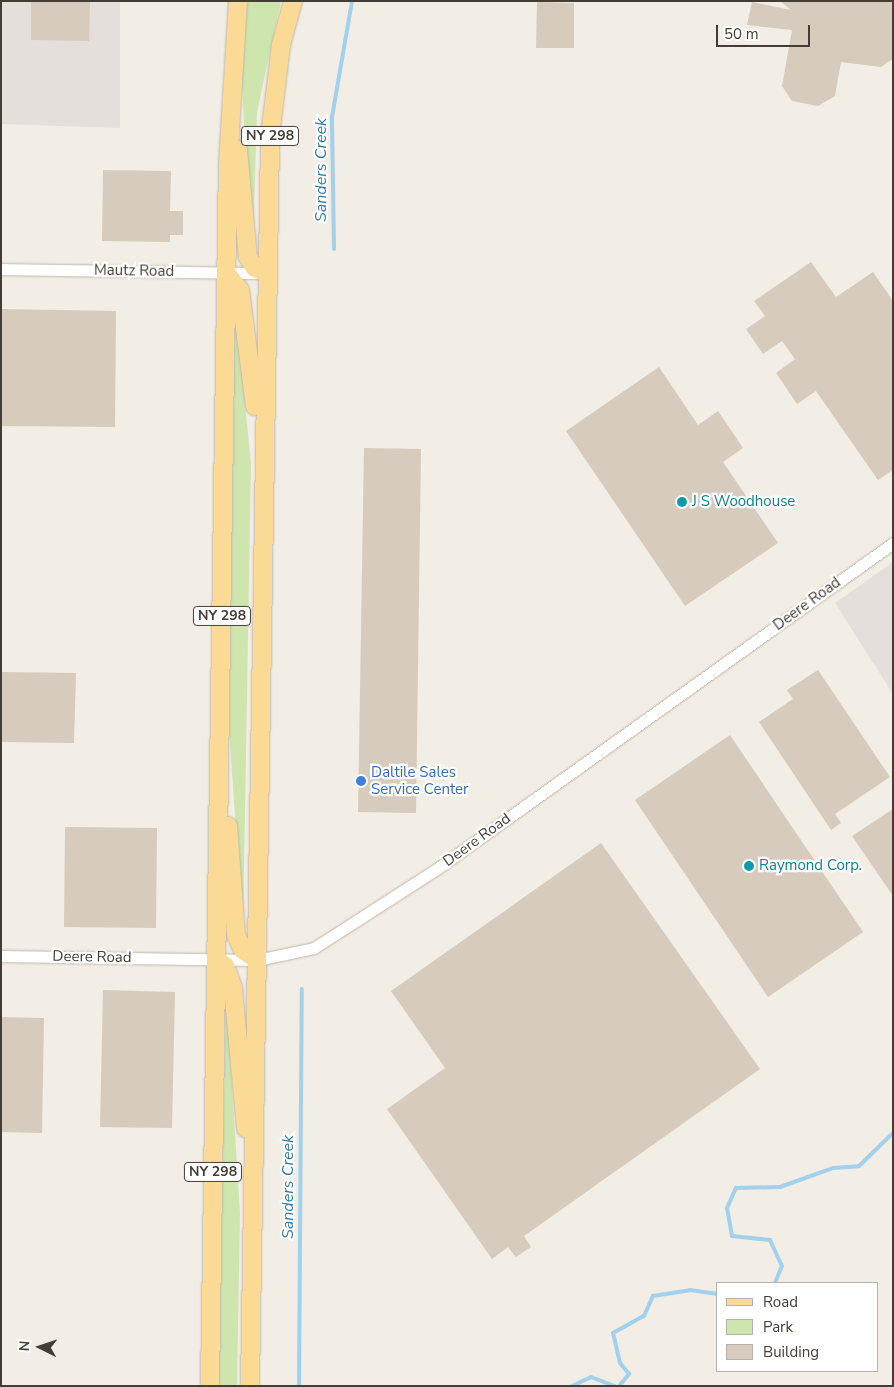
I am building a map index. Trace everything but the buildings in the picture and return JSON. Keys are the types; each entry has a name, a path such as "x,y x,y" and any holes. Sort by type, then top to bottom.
{"main road":[{"name":"NY 298","path":"210,1386 226,273 231,77 238,1"},
{"name":"NY 298","path":"250,1386 266,274 272,117 281,45 293,1"},
{"path":"231,77 248,256 255,268 266,274"},
{"path":"226,273 240,290 264,468"},
{"path":"220,751 236,935 243,950 257,960"},
{"path":"217,959 225,966 233,988 240,1090 254,1177"}],"street":[{"name":"Mautz Road","path":"1,269 266,274"},
{"name":"Deere Road","path":"1,956 257,960 298,953 341,934 893,543"}],"shaded area":[{"path":"1,1 120,1 120,128 1,124"},
{"path":"893,562 893,694 835,603"}],"green space":[{"path":"248,1 281,1 257,112 253,243 250,243 241,62"},
{"path":"235,305 251,463 243,929 228,716"},
{"path":"226,992 240,1213 237,1386 218,1386"}],"waterway":[{"name":"Sanders Creek","path":"334,249 332,117 352,1"},
{"name":"Sanders Creek","path":"299,1386 302,989"},
{"path":"775,1282 782,1266 770,1240 732,1236 727,1208 736,1188 780,1187 833,1168 859,1166 893,1133"},
{"path":"619,1386 629,1374 620,1363 613,1333 644,1316 653,1296 690,1290 716,1294"},
{"path":"572,1386 591,1377 615,1386"}],"place":[{"name":"J S Woodhouse","path":"682,502"},
{"name":"Daltile Sales Service Center","path":"361,781"},
{"name":"Raymond Corp.","path":"749,866"}]}
